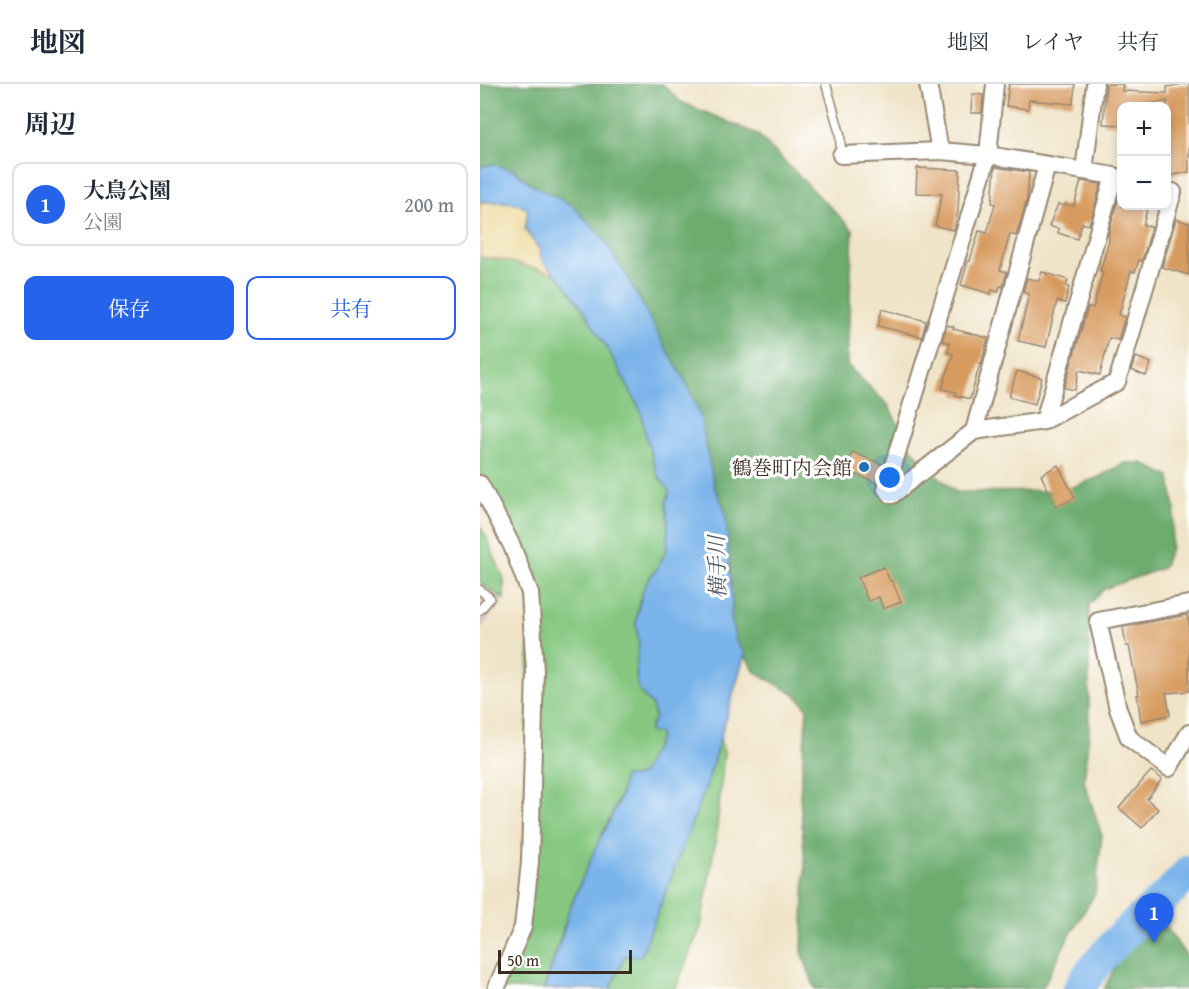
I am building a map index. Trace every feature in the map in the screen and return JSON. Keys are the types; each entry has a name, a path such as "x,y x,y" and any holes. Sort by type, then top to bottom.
{"street":[{"path":"928,84 939,152"},
{"path":"995,84 988,155 886,489 892,495 974,431 1044,421 1117,382 1176,190"},
{"path":"1084,171 1095,84"},
{"path":"841,155 939,152 988,155 1117,177"},
{"path":"974,431 1047,165"},
{"path":"1044,421 1117,180"},
{"path":"480,484 512,546 530,593 535,671 530,862 523,927 496,989"},
{"path":"1189,604 1098,621 1118,709 1129,738 1168,768 1189,733"}],"lane":[{"path":"826,84 840,134 841,155"},
{"path":"480,590 490,598 480,610"}],"shaded area":[{"path":"480,582 504,599 480,630"}],"green space":[{"path":"480,84 662,84 681,102 757,134 853,230 847,365 888,405 910,447 956,492 1063,491 1099,477 1125,463 1142,463 1170,477 1175,510 1171,547 1163,568 1104,589 1089,605 1089,733 1084,781 1102,836 1095,894 1068,938 1042,989 815,989 802,952 805,865 800,796 807,708 796,695 755,672 735,638 731,618 732,601 726,518 714,486 700,415 684,379 628,278 604,240 572,205 534,186 513,170 492,164 480,167"},
{"path":"480,257 499,259 554,273 563,281 609,351 641,411 646,437 659,478 669,490 666,503 667,549 649,579 639,602 636,624 639,643 637,683 640,692 652,705 655,717 650,727 658,732 660,738 641,775 624,778 615,807 571,906 544,989 496,989 523,926 530,593 480,484"},
{"path":"480,526 504,580 504,599 480,582"},
{"path":"720,739 724,753 716,837 701,926 675,989 610,989 625,956 641,956 706,786"},
{"path":"1165,925 1189,960 1189,989 1104,989 1119,959 1141,934"}],"sand":[{"path":"480,202 518,204 528,210 528,234 540,250 543,261 554,273 499,259 480,257"}],"water":[{"name":"横手川","path":"492,164 513,170 534,186 572,205 604,240 628,278 693,399 700,415 714,486 726,518 732,601 731,618 735,638 745,654 706,786 641,956 625,956 610,989 544,989 568,913 595,849 618,804 624,777 641,775 660,738 658,732 649,731 655,717 652,705 640,692 637,683 639,643 636,624 643,590 667,549 666,503 669,490 657,474 641,411 609,351 563,281 542,261 540,250 525,229 528,210 518,204 480,202 480,167"}],"building":[{"path":"1009,84 1075,84 1073,104 1029,100 1028,109 1006,106"},
{"path":"1106,84 1123,84 1122,91 1167,93 1167,87 1189,84 1189,172 1171,175 1171,102 1117,102 1117,125 1103,124"},
{"path":"972,94 983,95 982,113 971,113"},
{"path":"995,167 1029,172 1027,199 1023,214 1016,236 1010,234 1000,270 1007,272 1003,287 1000,286 998,292 992,290 991,294 961,285 979,231 987,233 995,204 992,203"},
{"path":"917,168 960,170 958,211 954,230 935,226 942,194 916,193"},
{"path":"1081,181 1101,184 1089,225 1082,223 1077,239 1058,233 1059,229 1049,226 1058,204 1074,206"},
{"path":"1117,203 1117,210 1147,210 1143,225 1152,227 1142,261 1139,260 1135,272 1131,271 1119,315 1125,317 1118,340 1109,338 1100,375 1079,370 1075,390 1064,388 1088,307 1093,308 1103,272 1100,271 1109,241 1108,236"},
{"path":"1176,219 1189,223 1189,275 1162,267"},
{"path":"1042,272 1068,280 1066,286 1069,287 1065,303 1057,301 1046,347 1018,341 1029,294 1023,292 1027,278 1039,281"},
{"path":"882,309 926,321 922,337 878,326"},
{"path":"947,325 954,327 953,329 988,338 970,399 955,395 956,392 942,389 953,354 947,352 950,343 942,341"},
{"path":"1136,357 1151,363 1146,376 1131,370"},
{"path":"1017,371 1042,378 1035,404 1009,397"},
{"name":"鶴巻町内会館","path":"852,452 882,464 877,483 845,470"},
{"path":"1058,465 1075,498 1056,507 1041,475"},
{"path":"884,567 901,602 883,609 879,597 868,601 858,577"},
{"path":"1187,615 1189,620 1189,691 1166,693 1170,715 1141,721 1137,695 1139,695 1123,627"},
{"path":"1151,771 1162,779 1147,799 1158,809 1142,828 1119,808"}],"waterway":[{"path":"1079,989 1112,946 1170,893 1189,871"}],"place":[{"name":"鶴巻町内会館","path":"864,467"},
{"name":"大鳥公園","path":"1154,943"}]}
